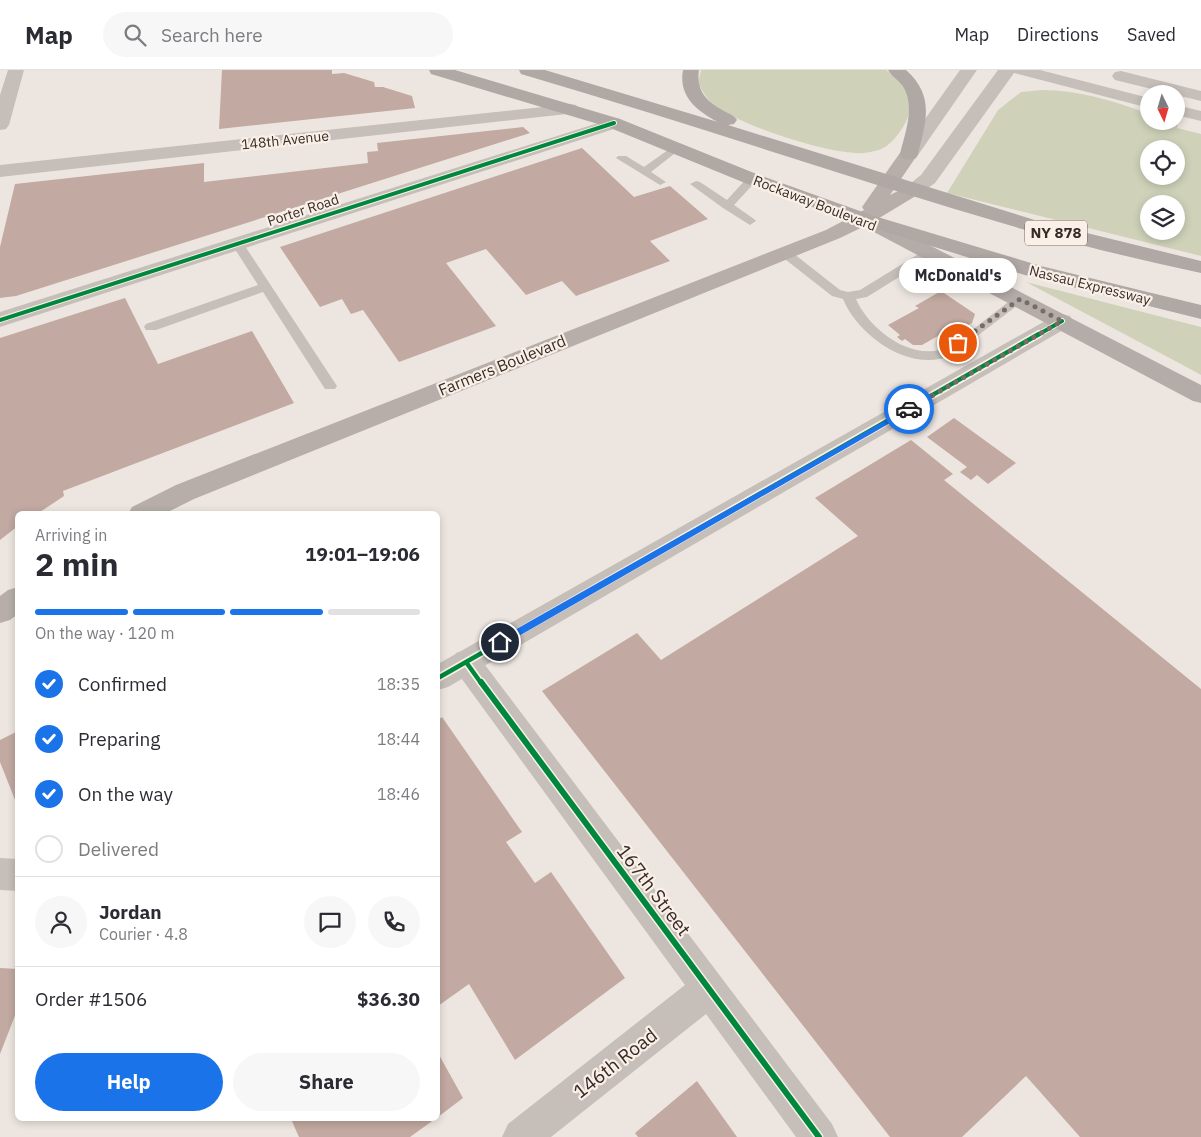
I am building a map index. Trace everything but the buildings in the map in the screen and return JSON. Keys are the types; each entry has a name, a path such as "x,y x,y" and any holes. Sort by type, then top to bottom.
{"highway":[{"name":"Rockaway Boulevard","path":"436,70 614,123 752,180 864,219"},
{"path":"527,70 650,105 912,190"},
{"path":"691,70 689,76 691,89 701,106 778,147"},
{"path":"896,70 911,84 918,98 918,114 909,154"},
{"name":"NY 878","path":"912,190 1062,234 1201,268"},
{"name":"Nassau Expressway","path":"864,219 1035,271 1201,312"}],"main road":[{"path":"864,219 909,154"},
{"name":"Farmers Boulevard","path":"147,511 194,488 786,252 864,219 912,190"},
{"name":"Rockaway Boulevard","path":"864,219 1201,395"},
{"path":"0,612 15,600"}],"street":[{"path":"0,125 16,70"},
{"path":"909,154 969,70"},
{"path":"912,190 928,180 1007,70"},
{"path":"1020,70 1140,100"},
{"path":"1107,72 1201,96"},
{"name":"148th Avenue","path":"0,171 570,109"},
{"path":"1185,112 1201,116"},
{"name":"Porter Road","path":"0,320 614,123"},
{"path":"440,677 1062,321"},
{"name":"167th Street","path":"466,662 819,1137"},
{"path":"0,874 15,875"},
{"name":"146th Road","path":"521,1137 709,989"}],"lane":[{"path":"644,172 675,148"},
{"path":"622,158 660,182"},
{"path":"727,206 752,180"},
{"path":"696,184 750,221"},
{"path":"237,243 330,386"},
{"path":"786,252 836,292 848,296 863,294 929,253"},
{"path":"151,328 266,287"},
{"path":"848,296 852,309 866,326 904,350 921,354 943,354 1020,299"}],"green space":[{"path":"701,70 886,70 908,89 911,98 910,110 902,129 884,148 864,153 831,150 786,138 726,113 707,98 698,84"},
{"path":"1056,90 1097,97 1140,111 1140,130 1185,130 1201,134 1201,256 947,193 998,110 1021,92"},
{"path":"1026,282 1201,327 1201,375 1194,371"}],"cycle path":[{"path":"0,320 614,123"},
{"path":"440,677 1062,321"},
{"path":"466,662 819,1137"}],"way so far":[{"path":"909,409 1062,321 1020,299 958,343"}],"place":[{"name":"McDonald's","path":"958,343"}],"route":[{"path":"500,642 909,409"}]}
